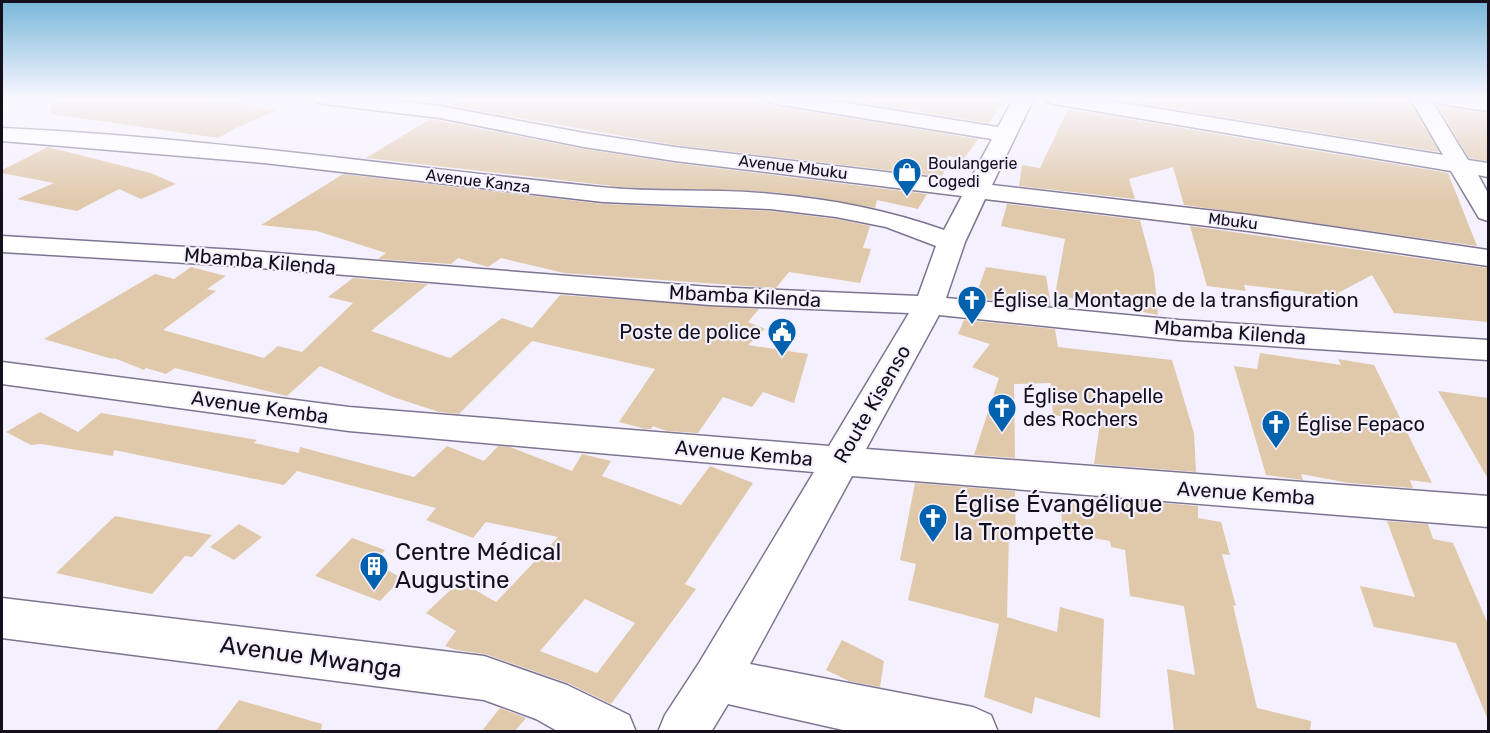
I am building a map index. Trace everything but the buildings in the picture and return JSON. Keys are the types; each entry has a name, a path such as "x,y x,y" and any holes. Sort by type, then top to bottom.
{"street":[{"name":"Avenue Mbuku","path":"544,132 675,154 977,191"},
{"path":"990,132 1007,135"},
{"name":"Route Kisenso","path":"683,732 716,679 929,304 951,243 1008,132"},
{"path":"1259,132 1488,170"},
{"path":"1441,132 1488,213"},
{"name":"Avenue Kanza","path":"2,134 264,156 603,195 770,201 836,209 892,220 951,243"},
{"name":"Mbuku","path":"977,191 1249,223 1488,258"},
{"name":"Mbamba Kilenda","path":"2,244 237,258 710,296 929,304 1179,330 1488,350"},
{"name":"Avenue Kemba","path":"2,373 349,419 839,461 1488,512"},
{"name":"Avenue Mwanga","path":"2,618 484,678 550,701 611,732"},
{"path":"716,679 973,732"}],"place":[{"name":"Boulangerie Cogedi","path":"907,198"},
{"name":"Église la Montagne de la transfiguration","path":"972,326"},
{"name":"Poste de police","path":"782,358"},
{"name":"Église Chapelle des Rochers","path":"1002,434"},
{"name":"Église Fepaco","path":"1276,450"},
{"name":"Église Évangélique la Trompette","path":"933,544"},
{"name":"Centre Médical Augustine","path":"374,592"}]}
